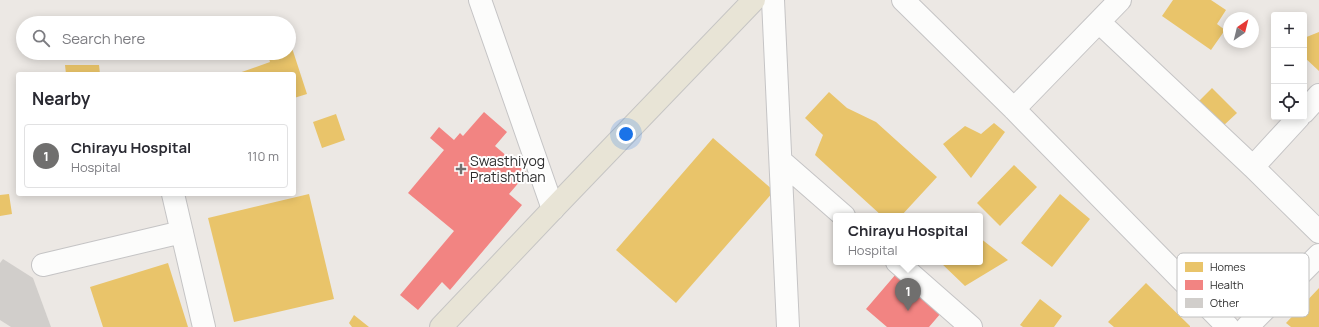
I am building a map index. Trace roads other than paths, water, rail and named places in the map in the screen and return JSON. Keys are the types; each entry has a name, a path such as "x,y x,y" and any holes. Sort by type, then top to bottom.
{"main road":[{"path":"441,327 553,208 754,0"}],"street":[{"path":"480,0 553,208"},
{"path":"774,0 788,327"},
{"path":"903,0 1014,109 1177,275"},
{"path":"1014,109 1120,0"},
{"path":"1099,22 1253,167 1319,232"},
{"path":"1307,109 1319,95"},
{"path":"1253,167 1296,120"},
{"path":"781,161 841,213"},
{"path":"173,196 204,327"},
{"path":"43,265 182,232"},
{"path":"1309,265 1319,255"},
{"path":"900,265 971,327"},
{"path":"1218,317 1228,327"},
{"path":"1247,327 1257,317"}],"place":[{"name":"Swasthiyog Pratishthan","path":"461,169"},
{"name":"Chirayu Hospital","path":"908,311"}]}
